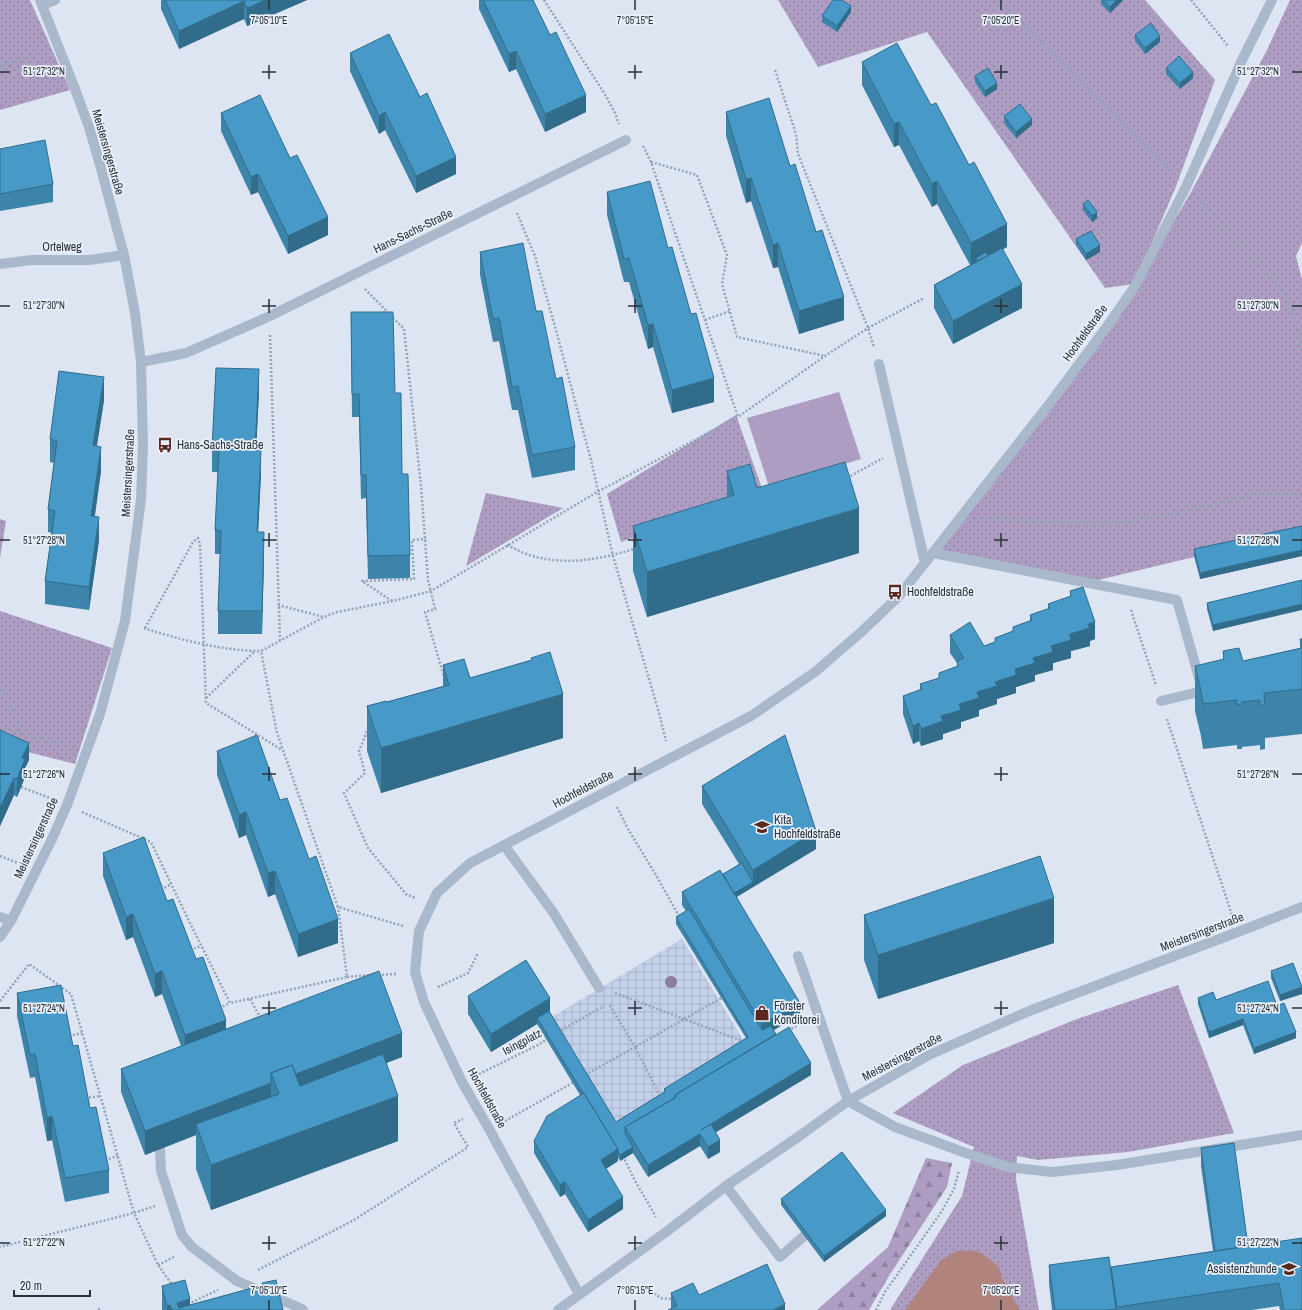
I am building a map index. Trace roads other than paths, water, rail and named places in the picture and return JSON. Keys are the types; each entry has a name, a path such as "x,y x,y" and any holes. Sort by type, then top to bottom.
{"street":[{"path":"41,2 55,0"},
{"name":"Hochfeldstraße","path":"579,1294 462,1082 421,994 415,972 418,931 437,893 470,863 751,716 815,672 859,634 899,596 1050,403 1131,292 1186,187 1242,60 1272,0"},
{"name":"Meistersingerstraße","path":"0,937 11,921 49,846 67,805 100,714 125,621 141,499 143,446 141,362 135,313 124,255 89,127 41,2"},
{"name":"Hans-Sachs-Straße","path":"141,362 186,353 270,316 626,140"},
{"name":"Ortelweg","path":"0,264 32,260 89,260 124,255"},
{"path":"879,364 925,563"},
{"path":"933,553 1177,600 1197,668 1202,691"},
{"path":"1161,700 1217,687"},
{"path":"504,845 553,912 599,988"},
{"name":"Meistersingerstraße","path":"558,1310 666,1232 726,1186 848,1101 929,1055 1029,1011 1302,907"},
{"path":"0,917 11,921"},
{"path":"798,956 848,1101 896,1127 963,1152 1008,1167 1052,1172 1117,1165 1302,1135"},
{"path":"160,1149 161,1171 170,1200 182,1235 192,1247 237,1281 302,1310"},
{"path":"726,1186 780,1257 804,1236"}],"place":[{"name":"Hans-Sachs-Straße","path":"165,445"},
{"name":"Hochfeldstraße","path":"895,592"},
{"name":"Kita Hochfeldstraße","path":"762,827"},
{"name":"Förster Konditorei","path":"762,1013"},
{"name":"Assistenzhunde","path":"1289,1269"}]}
